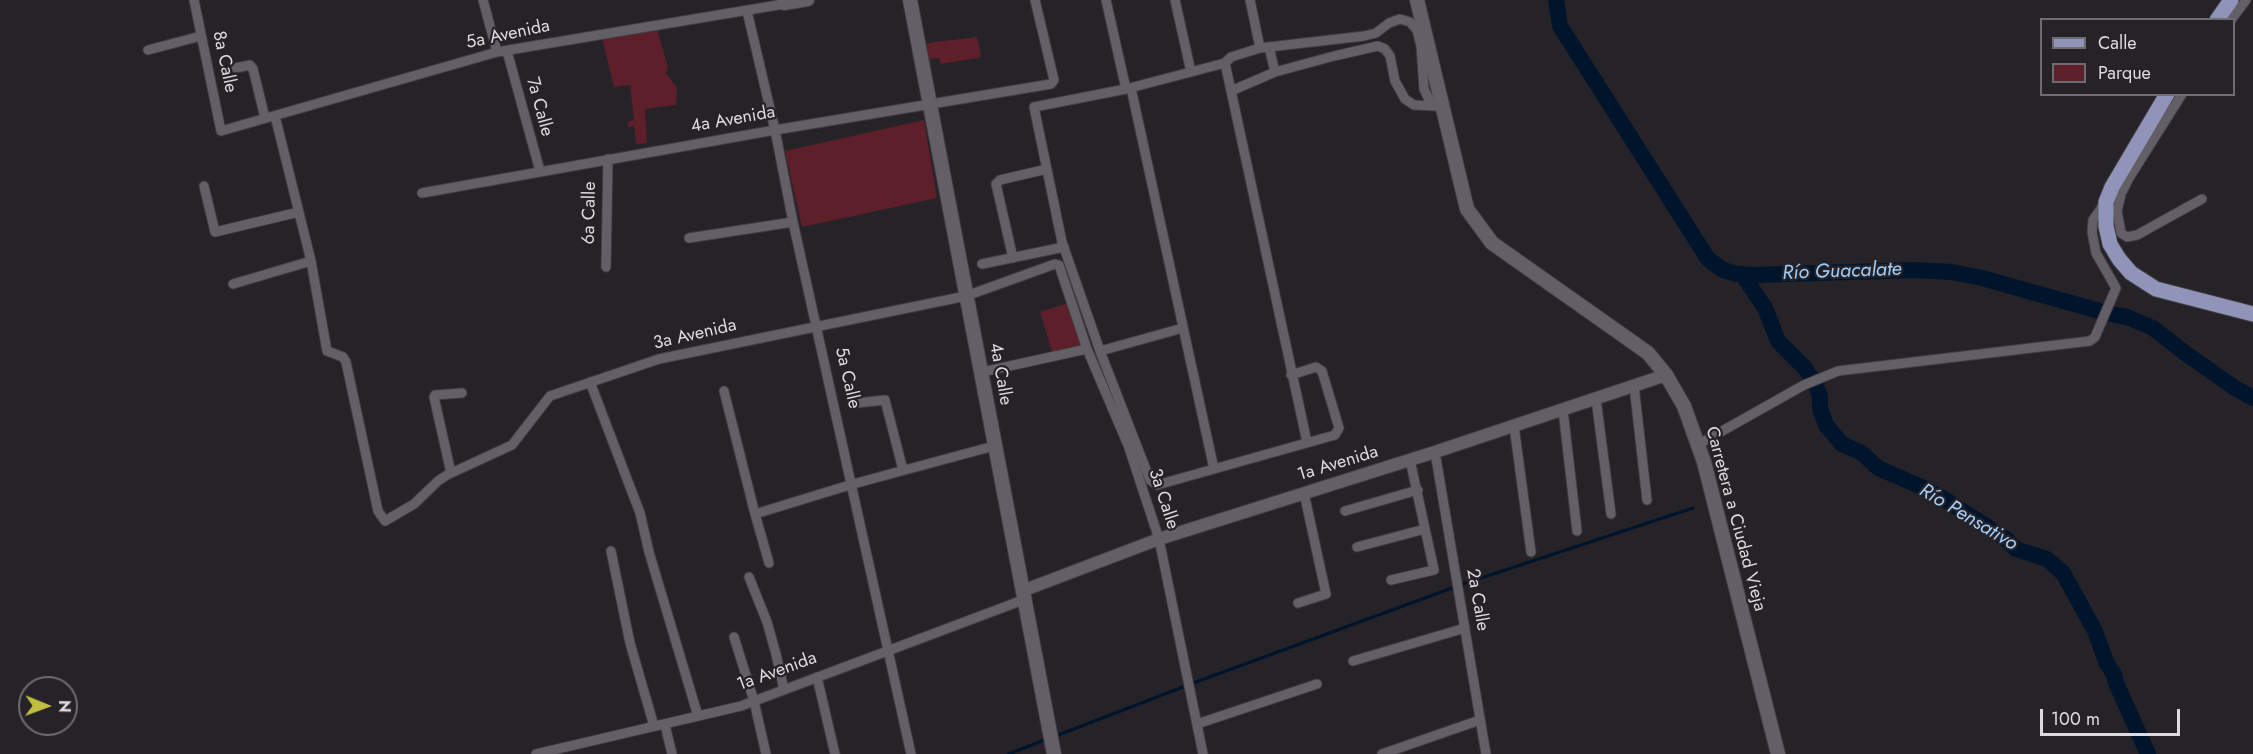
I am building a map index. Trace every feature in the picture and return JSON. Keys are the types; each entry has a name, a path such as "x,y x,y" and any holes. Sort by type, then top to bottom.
{"main road":[{"name":"4a Calle","path":"910,0 1053,750"},
{"name":"Carretera a Ciudad Vieja","path":"1418,0 1438,106 1467,209 1492,243 1648,353 1668,378 1683,406 1699,444 1778,754"},
{"path":"2218,18 2231,0"},
{"path":"2166,96 2154,128 2112,187 2106,202 2106,226 2110,244 2131,273 2156,289 2253,314"}],"street":[{"name":"8a Calle","path":"194,0 221,130"},
{"name":"7a Calle","path":"483,0 540,171"},
{"name":"5a Avenida","path":"221,130 502,52 747,11 783,2 808,0"},
{"name":"4a Avenida","path":"422,193 775,130 1051,84 1054,80 1035,0"},
{"path":"1106,0 1129,88 1214,469"},
{"path":"1175,0 1191,72"},
{"path":"1250,0 1275,72"},
{"path":"2232,18 2246,0"},
{"name":"5a Calle","path":"747,11 911,754"},
{"path":"1291,375 1316,367 1320,368 1339,428 1335,435 1157,485 1150,480 1100,351 1064,247 1034,107 1129,88 1191,72 1225,63 1231,57 1265,47 1377,33 1389,23 1401,19 1410,22 1417,30 1421,46 1424,89 1438,106"},
{"path":"148,50 201,36"},
{"path":"1231,91 1275,72 1378,46 1386,49 1395,81 1405,99 1414,105 1438,106"},
{"path":"1225,63 1307,442"},
{"path":"236,68 250,65 253,69 265,118"},
{"path":"2154,128 2180,96"},
{"path":"233,284 311,261 275,116"},
{"path":"2144,144 2121,194 2117,211 2121,233 2127,237 2137,235 2202,199"},
{"name":"6a Calle","path":"606,267 608,159"},
{"path":"1013,258 996,184 1000,180 1047,169"},
{"path":"204,186 215,232 299,212"},
{"path":"1699,444 1826,375 1850,370 2090,341 2095,337 2115,285 2096,253 2092,232 2093,220 2106,202"},
{"path":"688,238 793,222"},
{"path":"982,264 1064,247"},
{"name":"3a Avenida","path":"311,261 327,351 343,357 346,362 378,511 385,521 414,504 438,481 451,473 512,445 550,396 659,359 966,296 1055,264 1059,265"},
{"name":"3a Calle","path":"1059,265 1087,349 1128,446 1159,539 1203,754"},
{"path":"1100,351 1183,328"},
{"path":"982,372 1087,349"},
{"name":"1a Avenida","path":"536,754 754,701 1022,596 1159,539 1436,452 1634,386 1668,378"},
{"path":"590,382 640,513 649,552 698,716"},
{"path":"1634,386 1647,500"},
{"path":"724,391 769,563"},
{"path":"451,473 434,398 435,395 462,393"},
{"path":"1596,399 1611,514"},
{"path":"856,403 885,400 903,470"},
{"path":"1563,410 1577,531"},
{"path":"1514,426 1531,552"},
{"path":"755,514 853,484 994,446"},
{"name":"2a Calle","path":"1436,452 1486,754"},
{"path":"1391,580 1434,570 1410,460"},
{"path":"1345,511 1418,490"},
{"path":"1298,603 1326,594 1304,493"},
{"path":"1357,547 1425,529"},
{"path":"611,551 630,643 672,754"},
{"path":"749,577 767,622 784,690"},
{"path":"1353,661 1465,628"},
{"path":"734,637 754,701 766,754"},
{"path":"817,677 835,754"},
{"path":"1197,724 1317,684"},
{"path":"1382,754 1480,720"}],"green space":[{"path":"657,29 668,67 666,73 677,88 676,105 645,109 647,143 636,144 634,125 628,128 628,122 634,120 630,85 614,87 602,38"},
{"path":"977,37 981,54 979,58 940,64 940,58 928,59 927,43"},
{"path":"924,120 937,198 802,227 785,151"},
{"path":"1068,303 1082,346 1053,355 1040,312"}],"waterway":[{"name":"Río Guacalate","path":"1556,0 1560,26 1708,259 1723,270 1755,275 1914,270 1952,272 1982,278 2127,317 2153,328 2185,353 2253,398"},
{"name":"Río Pensativo","path":"1742,274 1765,308 1778,341 1804,367 1815,383 1826,425 1842,444 1862,453 1878,468 1944,499 2006,539 2016,549 2047,559 2063,573 2095,631 2107,664 2114,674 2148,754"},
{"path":"1053,737 1463,584 1693,508"},
{"path":"1009,754 1047,739"}]}
